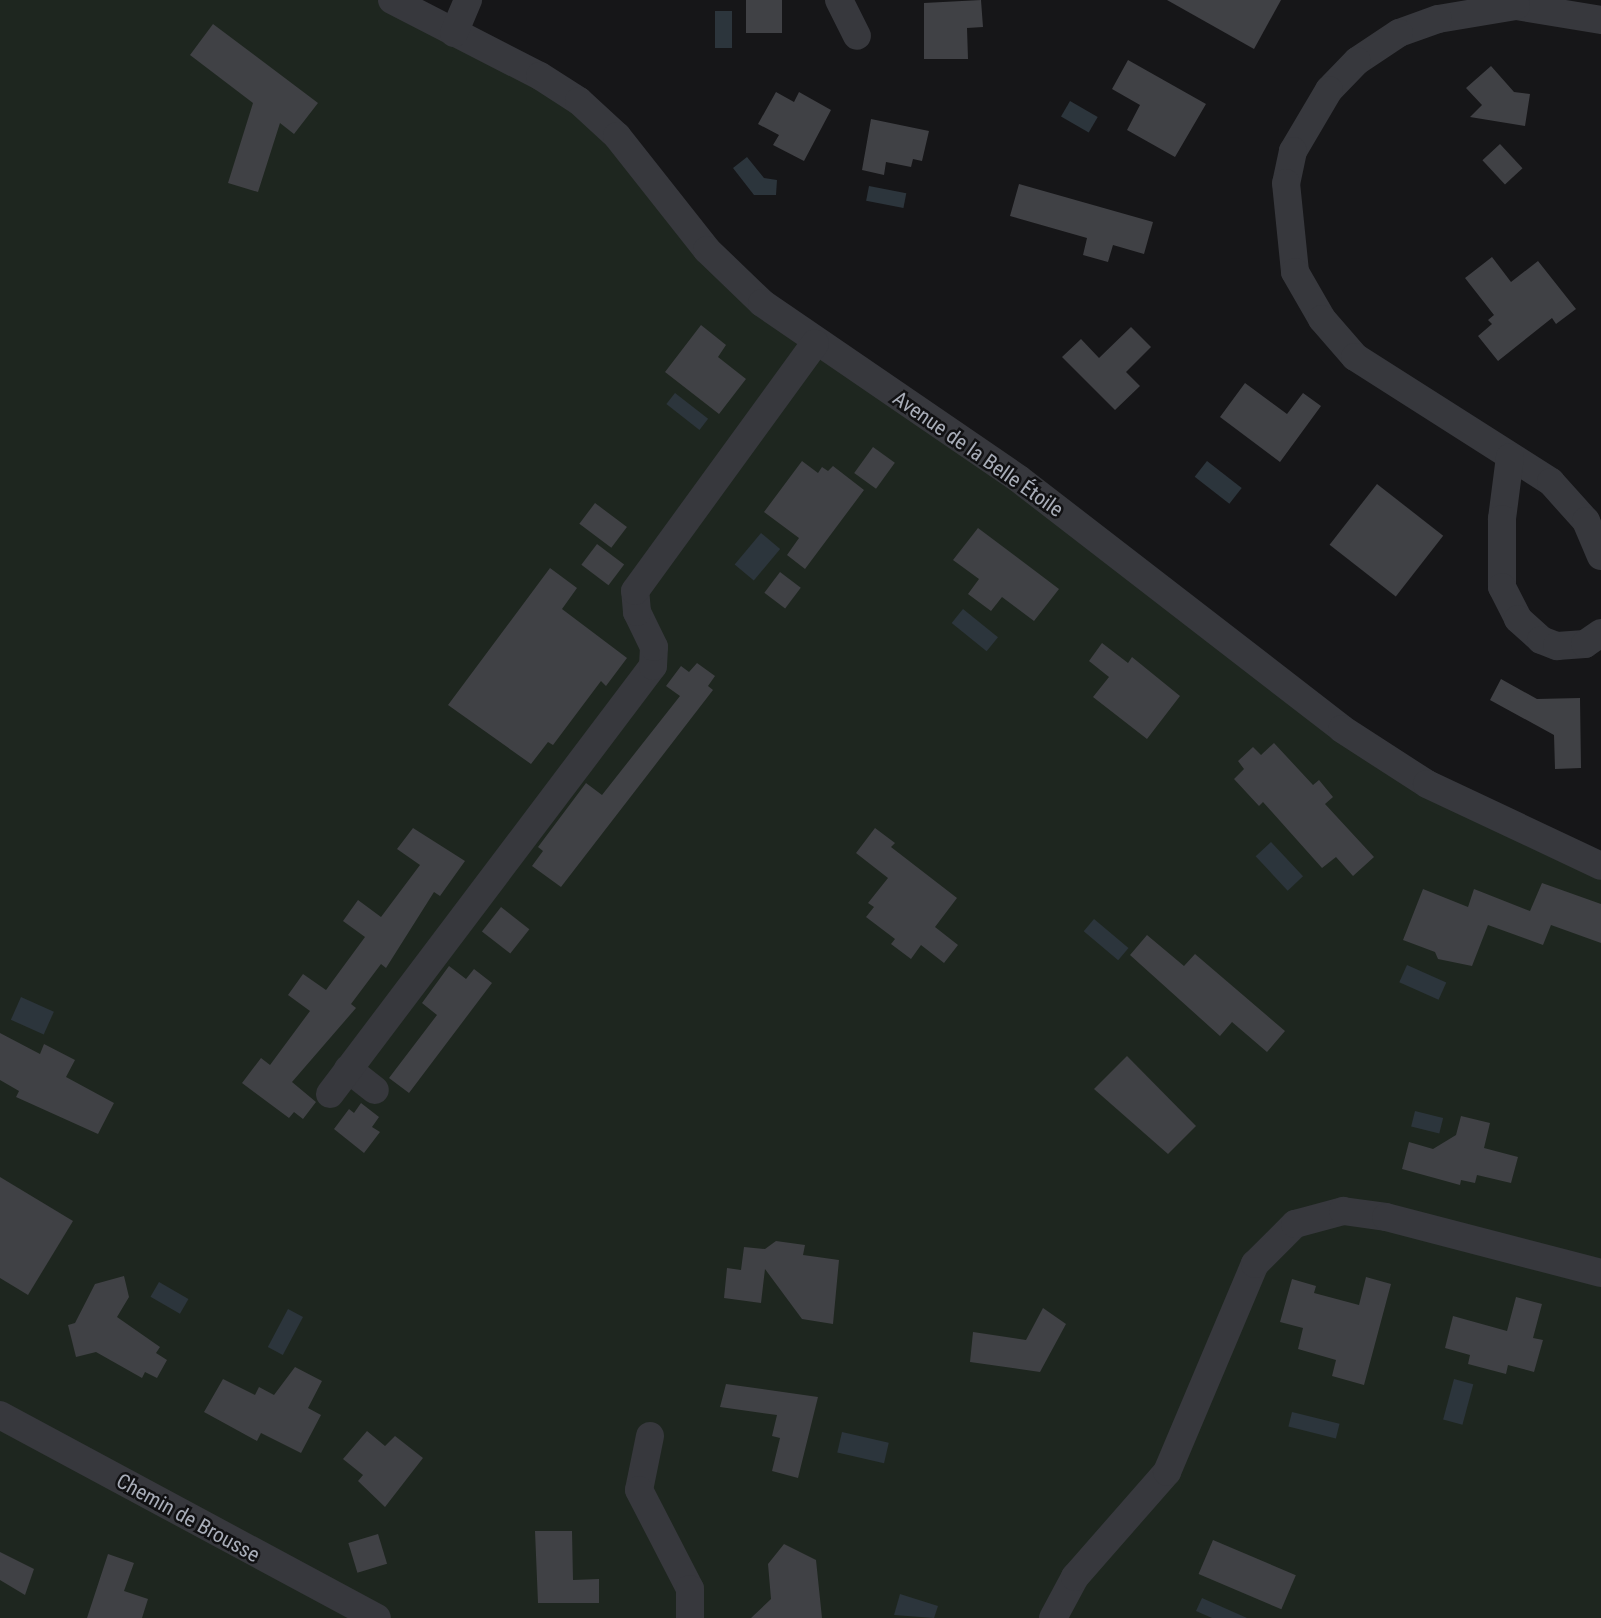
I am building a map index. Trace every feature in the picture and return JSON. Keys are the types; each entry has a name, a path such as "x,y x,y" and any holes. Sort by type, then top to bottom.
{"street":[{"name":"Avenue de la Belle Étoile","path":"392,0 560,88 596,115 707,250 762,303 815,343 1019,479 1342,729 1427,784 1601,866"},
{"path":"454,33 468,0"},
{"path":"839,0 857,36"},
{"path":"1601,20 1516,6 1438,19 1399,33 1357,61 1329,90 1293,152 1286,183 1295,272 1322,319 1355,357 1510,457 1568,499 1586,521 1601,556"},
{"path":"330,1094 653,666 654,648 637,612 635,591 815,343"},
{"path":"1510,457 1502,519 1501,574 1502,587 1518,619 1541,640 1557,646 1585,644 1601,633"},
{"path":"348,1069 375,1090"},
{"path":"1052,1618 1075,1577 1167,1472 1255,1264 1295,1224 1343,1211 1386,1217 1601,1273"},
{"name":"Chemin de Brousse","path":"0,1415 377,1618"},
{"path":"650,1436 639,1490 690,1589 690,1618"}],"shaded area":[{"path":"0,0 392,0 540,76 707,250 1342,729 1601,867 1601,1618 0,1618"},
{"path":"715,11 732,11 732,48 715,48"},
{"path":"1070,101 1098,117 1089,133 1061,117"},
{"path":"747,157 764,178 777,180 776,195 754,195 733,168"},
{"path":"869,186 906,193 903,208 866,201"},
{"path":"675,393 708,419 699,430 666,404"},
{"path":"1207,461 1242,488 1229,504 1195,477"},
{"path":"761,533 780,549 754,580 735,564"},
{"path":"963,609 998,637 987,651 952,623"},
{"path":"1271,842 1303,876 1288,891 1256,856"},
{"path":"1094,919 1128,948 1118,960 1084,931"},
{"path":"1407,965 1446,982 1439,1000 1399,982"},
{"path":"21,997 54,1012 44,1034 11,1020"},
{"path":"1415,1111 1443,1118 1439,1134 1411,1127"},
{"path":"159,1282 188,1299 180,1314 151,1297"},
{"path":"288,1309 303,1317 283,1355 268,1347"},
{"path":"1454,1379 1473,1384 1462,1425 1443,1420"},
{"path":"1292,1412 1340,1424 1336,1438 1288,1427"},
{"path":"842,1432 889,1443 884,1463 837,1452"},
{"path":"900,1594 938,1606 934,1618 894,1615"},
{"path":"1202,1598 1247,1618 1212,1618 1196,1611"}],"building":[{"path":"746,0 782,0 782,33 746,33"},
{"path":"981,0 983,27 967,28 968,59 924,59 924,3"},
{"path":"1167,0 1281,0 1254,49"},
{"path":"213,24 318,103 294,134 280,123 258,192 228,183 253,103 190,55"},
{"path":"1128,60 1206,104 1175,157 1127,130 1140,105 1112,89"},
{"path":"1491,66 1514,92 1530,94 1525,126 1470,117 1482,105 1466,88"},
{"path":"776,92 794,102 799,92 831,110 804,161 773,145 779,135 758,124"},
{"path":"871,119 929,131 922,161 913,159 911,167 886,162 884,175 862,170"},
{"path":"1500,144 1523,168 1505,185 1482,160"},
{"path":"1019,184 1153,222 1144,254 1113,245 1108,262 1083,255 1087,238 1010,216"},
{"path":"1492,257 1511,282 1538,261 1576,309 1556,324 1552,318 1498,361 1478,336 1492,324 1488,320 1494,315 1465,278"},
{"path":"701,325 726,345 718,357 746,379 719,414 665,372"},
{"path":"1131,327 1151,347 1126,372 1140,386 1115,410 1062,357 1081,339 1099,358"},
{"path":"1245,383 1287,414 1303,393 1321,406 1280,462 1220,417"},
{"path":"873,447 895,463 876,489 854,473"},
{"path":"802,461 818,473 822,467 828,471 833,466 864,490 805,569 787,555 799,538 764,512"},
{"path":"1377,484 1443,536 1396,596 1330,545"},
{"path":"595,503 627,527 611,548 579,524"},
{"path":"978,528 1059,589 1034,621 1002,597 991,611 968,594 979,579 953,560"},
{"path":"597,544 624,564 609,585 581,565"},
{"path":"550,568 577,588 562,609 627,658 606,686 601,681 553,745 548,742 531,764 448,705"},
{"path":"780,572 801,588 785,608 764,593"},
{"path":"1102,643 1128,663 1132,657 1180,696 1147,739 1093,697 1109,677 1089,661"},
{"path":"697,663 715,676 708,686 713,690 561,887 532,866 543,851 538,847 586,783 602,795 680,696 666,686 681,666 689,672"},
{"path":"1501,679 1537,699 1580,698 1581,768 1555,769 1554,735 1490,700"},
{"path":"1274,743 1313,785 1319,780 1333,797 1325,804 1374,857 1353,876 1336,857 1322,868 1263,802 1259,806 1234,779 1244,769 1238,761 1253,747 1261,755"},
{"path":"413,828 465,861 440,896 434,892 386,968 381,964 351,1004 356,1008 292,1082 316,1102 303,1119 294,1112 289,1118 242,1083 261,1058 270,1065 310,1011 288,995 303,974 326,990 365,937 343,921 358,900 381,917 420,865 397,849"},
{"path":"875,828 895,843 891,847 957,898 935,927 958,945 944,963 921,945 911,959 891,944 895,939 866,917 874,907 868,903 888,878 856,853"},
{"path":"1542,883 1601,904 1601,943 1551,925 1543,945 1488,925 1472,966 1438,959 1435,952 1403,940 1423,889 1468,907 1474,889 1530,911"},
{"path":"501,907 529,929 510,954 482,931"},
{"path":"1147,935 1184,966 1195,954 1285,1031 1267,1052 1232,1022 1220,1036 1130,955"},
{"path":"449,966 466,979 474,969 492,983 409,1093 389,1078 437,1015 422,1003"},
{"path":"0,1033 40,1054 44,1044 75,1060 66,1077 114,1103 98,1134 16,1097 19,1091 0,1080"},
{"path":"1127,1056 1196,1126 1168,1154 1094,1089"},
{"path":"361,1103 379,1117 372,1127 380,1132 364,1153 334,1129 349,1109 354,1113"},
{"path":"1461,1116 1490,1123 1484,1148 1518,1157 1511,1183 1477,1175 1475,1183 1461,1180 1460,1185 1402,1169 1409,1142 1433,1149 1456,1135"},
{"path":"0,1177 73,1221 28,1295 0,1278"},
{"path":"776,1241 805,1245 803,1255 839,1260 833,1324 802,1319 765,1269 761,1303 724,1298 727,1268 741,1270 744,1247 765,1249"},
{"path":"124,1276 129,1297 117,1317 160,1347 156,1353 167,1360 157,1378 145,1372 142,1378 96,1352 76,1357 68,1325 75,1323 95,1284"},
{"path":"1366,1277 1391,1284 1364,1385 1332,1376 1336,1360 1298,1349 1303,1328 1280,1322 1292,1279 1316,1286 1314,1293 1359,1305"},
{"path":"1516,1297 1542,1304 1533,1338 1543,1340 1534,1372 1508,1365 1506,1374 1468,1364 1470,1355 1445,1348 1453,1316 1507,1331"},
{"path":"1043,1308 1066,1324 1040,1372 970,1362 973,1332 1026,1340"},
{"path":"295,1367 322,1381 308,1408 321,1415 301,1453 261,1433 257,1441 204,1412 223,1379 255,1395 259,1387 274,1395"},
{"path":"726,1384 818,1397 798,1478 772,1471 780,1438 772,1436 777,1415 720,1407"},
{"path":"367,1431 385,1446 395,1436 423,1458 385,1507 358,1481 363,1475 343,1459"},
{"path":"535,1531 572,1531 573,1580 599,1579 599,1603 538,1603"},
{"path":"378,1534 387,1564 357,1573 348,1543"},
{"path":"1213,1540 1296,1575 1281,1609 1199,1574"},
{"path":"784,1544 816,1560 822,1618 751,1618 771,1599 768,1564"},
{"path":"0,1552 34,1569 25,1595 0,1580"},
{"path":"108,1554 134,1563 124,1591 148,1599 142,1618 87,1618"}]}
